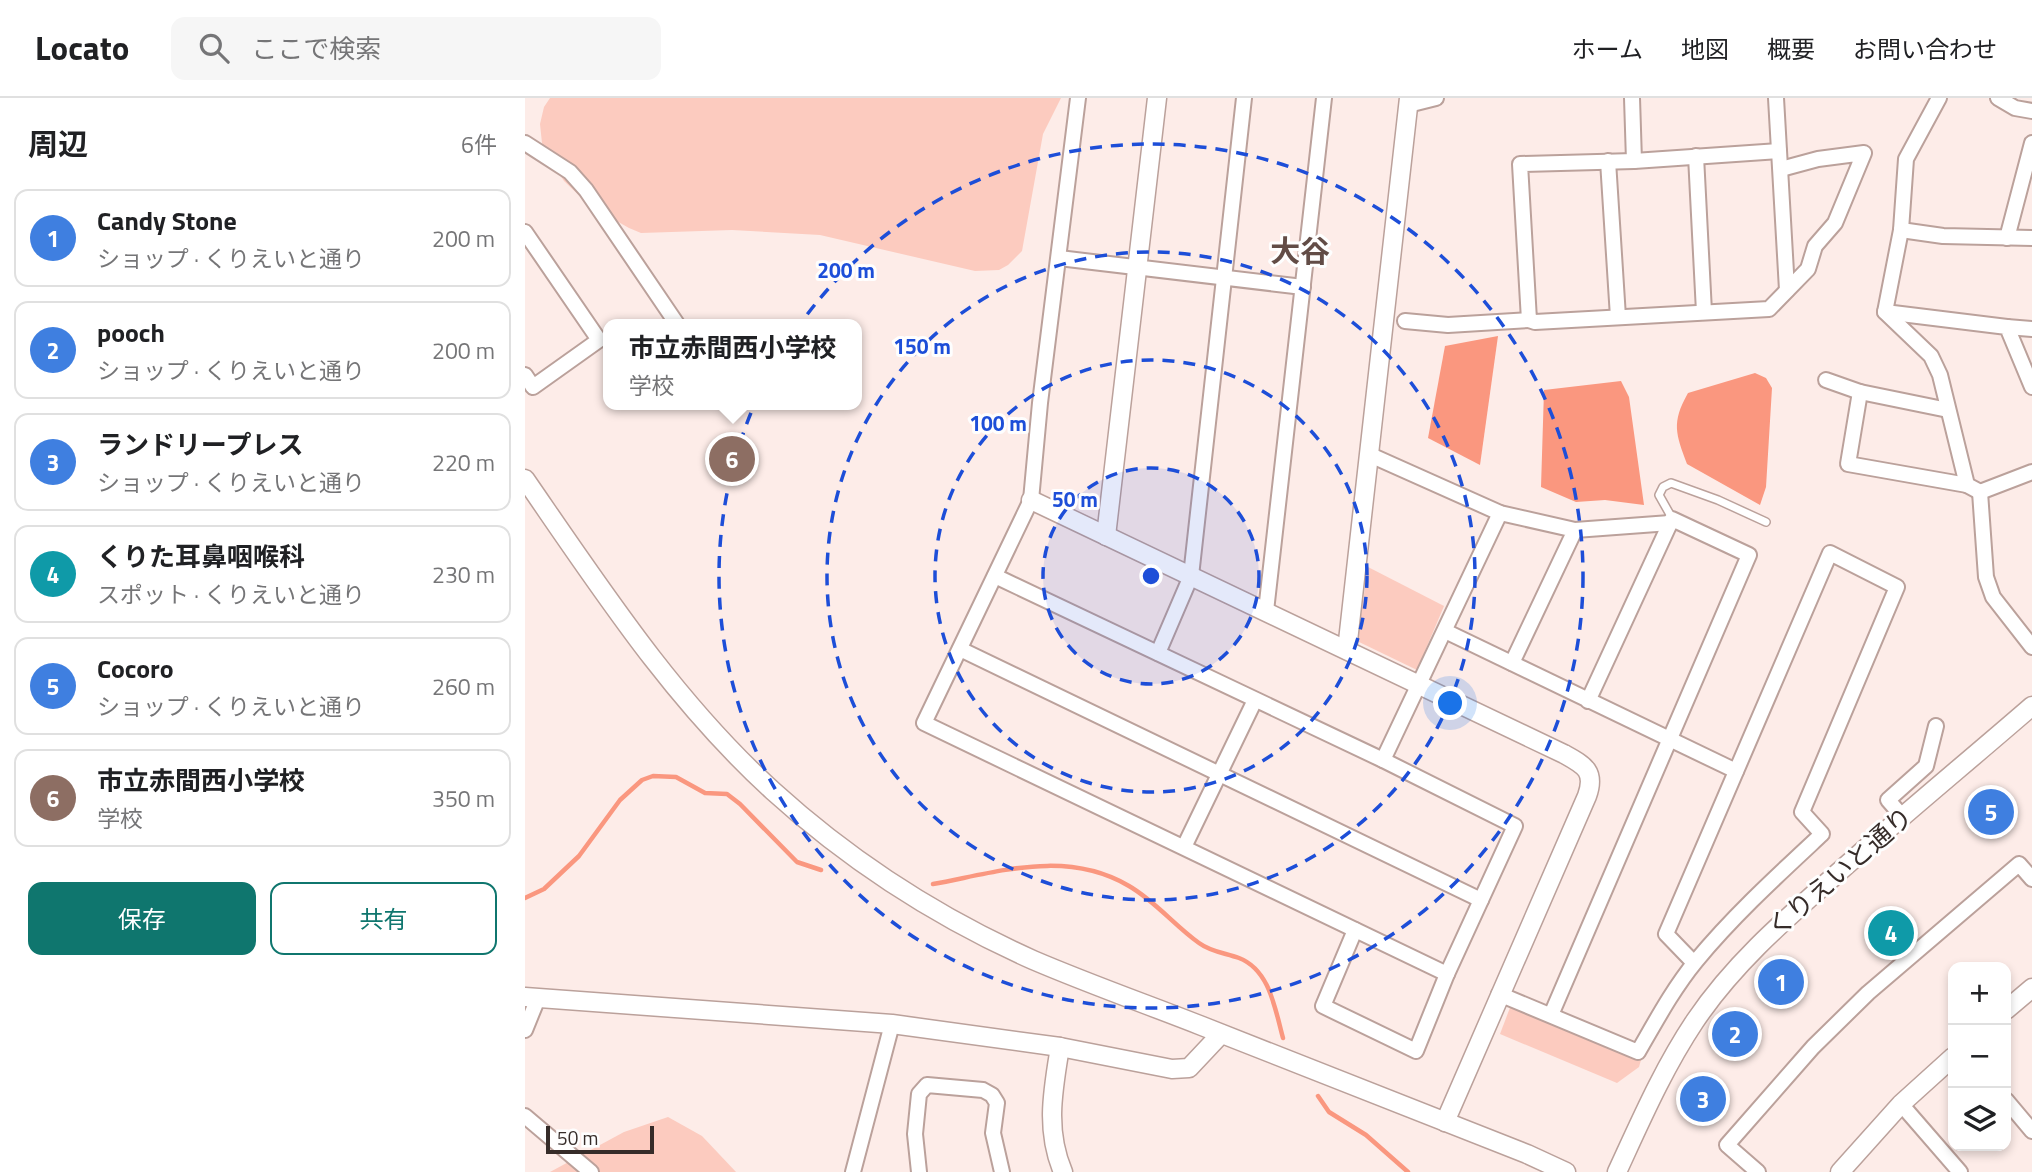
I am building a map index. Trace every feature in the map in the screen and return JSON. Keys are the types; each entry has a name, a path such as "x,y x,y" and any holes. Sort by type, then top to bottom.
{"street":[{"path":"1078,98 1040,403 1031,500 924,723 1447,974"},
{"path":"1106,536 1157,98"},
{"path":"1158,653 1191,576 1244,98"},
{"path":"1265,611 1324,98"},
{"path":"1347,650 1409,102 1436,98"},
{"path":"1632,98 1635,161"},
{"path":"1776,98 1787,290"},
{"path":"1885,312 1901,230 1906,159 1939,98"},
{"path":"1998,98 2015,108 2032,111"},
{"path":"2007,238 2032,143"},
{"path":"525,144 570,172 586,190 674,319"},
{"path":"1529,320 1520,164 1635,161 1779,151"},
{"path":"1405,321 1448,325 1769,309 1808,269 1815,246 1835,223 1864,153 1818,159 1780,169"},
{"path":"1696,156 1703,312"},
{"path":"1608,161 1618,317"},
{"path":"1901,230 1943,236 2032,238"},
{"path":"525,232 599,340 534,387 525,374"},
{"path":"1059,258 1303,287"},
{"path":"1885,312 2032,329"},
{"path":"1885,312 1931,356 1940,375 1948,410 1973,488 1986,577 1993,597 2032,647"},
{"path":"2007,327 2032,387"},
{"path":"1826,380 1860,392 1948,410"},
{"path":"1860,392 1848,464 1973,488 2032,472"},
{"path":"1368,454 1500,513 1575,530 1671,521 1749,555 1551,1015"},
{"path":"525,479 643,649 692,709 773,791 832,841 904,890 984,936 1034,960 1566,1172"},
{"path":"1031,500 1565,754 1589,773 1587,796 1445,1122"},
{"path":"1383,761 1500,513"},
{"path":"1588,701 1671,521"},
{"path":"1511,663 1575,530"},
{"path":"1499,994 1638,1052 1669,998 1694,963 1738,913 1822,834 1802,812 1897,587 1830,553 1666,934 1694,963"},
{"path":"995,576 1515,826 1447,974 1416,1051 1323,1006 1355,930"},
{"path":"1445,631 1736,771"},
{"path":"960,649 1481,900"},
{"path":"1184,847 1255,700"},
{"name":"くりえいと通り","path":"1617,1172 1668,1065 1696,1020 1753,949 2032,706"},
{"path":"1902,817 1888,800 1926,766 1936,726"},
{"path":"1758,1172 1727,1144 1813,1046 1868,993 2019,864 2032,879"},
{"path":"2011,1007 2029,996"},
{"path":"525,1030 532,997 892,1024 1060,1046 1172,1069 1189,1068 1221,1034"},
{"path":"853,1172 892,1024"},
{"path":"1060,1046 1051,1099 1051,1123 1055,1150 1063,1172"},
{"path":"1840,1172 1901,1104 1948,1062"},
{"path":"919,1172 915,1134 919,1094 927,1085 983,1090 992,1095 997,1103 993,1133 1002,1172"},
{"path":"1901,1104 1960,1172"},
{"path":"2011,1106 2032,1130"},
{"path":"525,1116 591,1172"}],"lane":[{"path":"1671,521 1659,495 1663,487 1671,483 1718,500 1766,522"}],"shaded area":[{"path":"550,98 1061,98 1043,134 1022,251 999,270 975,271 820,235 732,230 641,233 590,206 564,181 542,143 540,124 544,107"},
{"path":"1498,336 1480,465 1428,438 1445,346"},
{"path":"1755,373 1766,378 1772,388 1766,487 1760,505 1687,464 1677,428 1679,413 1688,393"},
{"path":"1621,381 1629,397 1644,505 1605,500 1576,502 1541,487 1544,390"},
{"path":"1368,567 1444,606 1417,670 1357,641"},
{"path":"1511,1005 1641,1060 1639,1067 1617,1083 1500,1034"},
{"path":"668,1117 702,1136 736,1172 550,1172 624,1132"}],"waterway":[{"path":"525,898 544,889 579,856 620,800 642,780 653,776 676,777 705,793 727,794 797,862 821,870"},
{"path":"933,884 1032,867 1081,868 1105,875 1138,892 1204,946 1239,958 1258,971 1270,992 1283,1038"},
{"path":"1318,1096 1329,1112 1366,1135 1408,1172"}],"place":[{"name":"市立赤間西小学校","path":"732,459"},
{"name":"Cocoro","path":"1991,812"},
{"name":"くりた耳鼻咽喉科","path":"1891,933"},
{"name":"Candy Stone","path":"1781,982"},
{"name":"pooch","path":"1735,1034"},
{"name":"ランドリープレス","path":"1703,1099"}],"district":[{"name":"大谷","path":"1300,252"}]}
